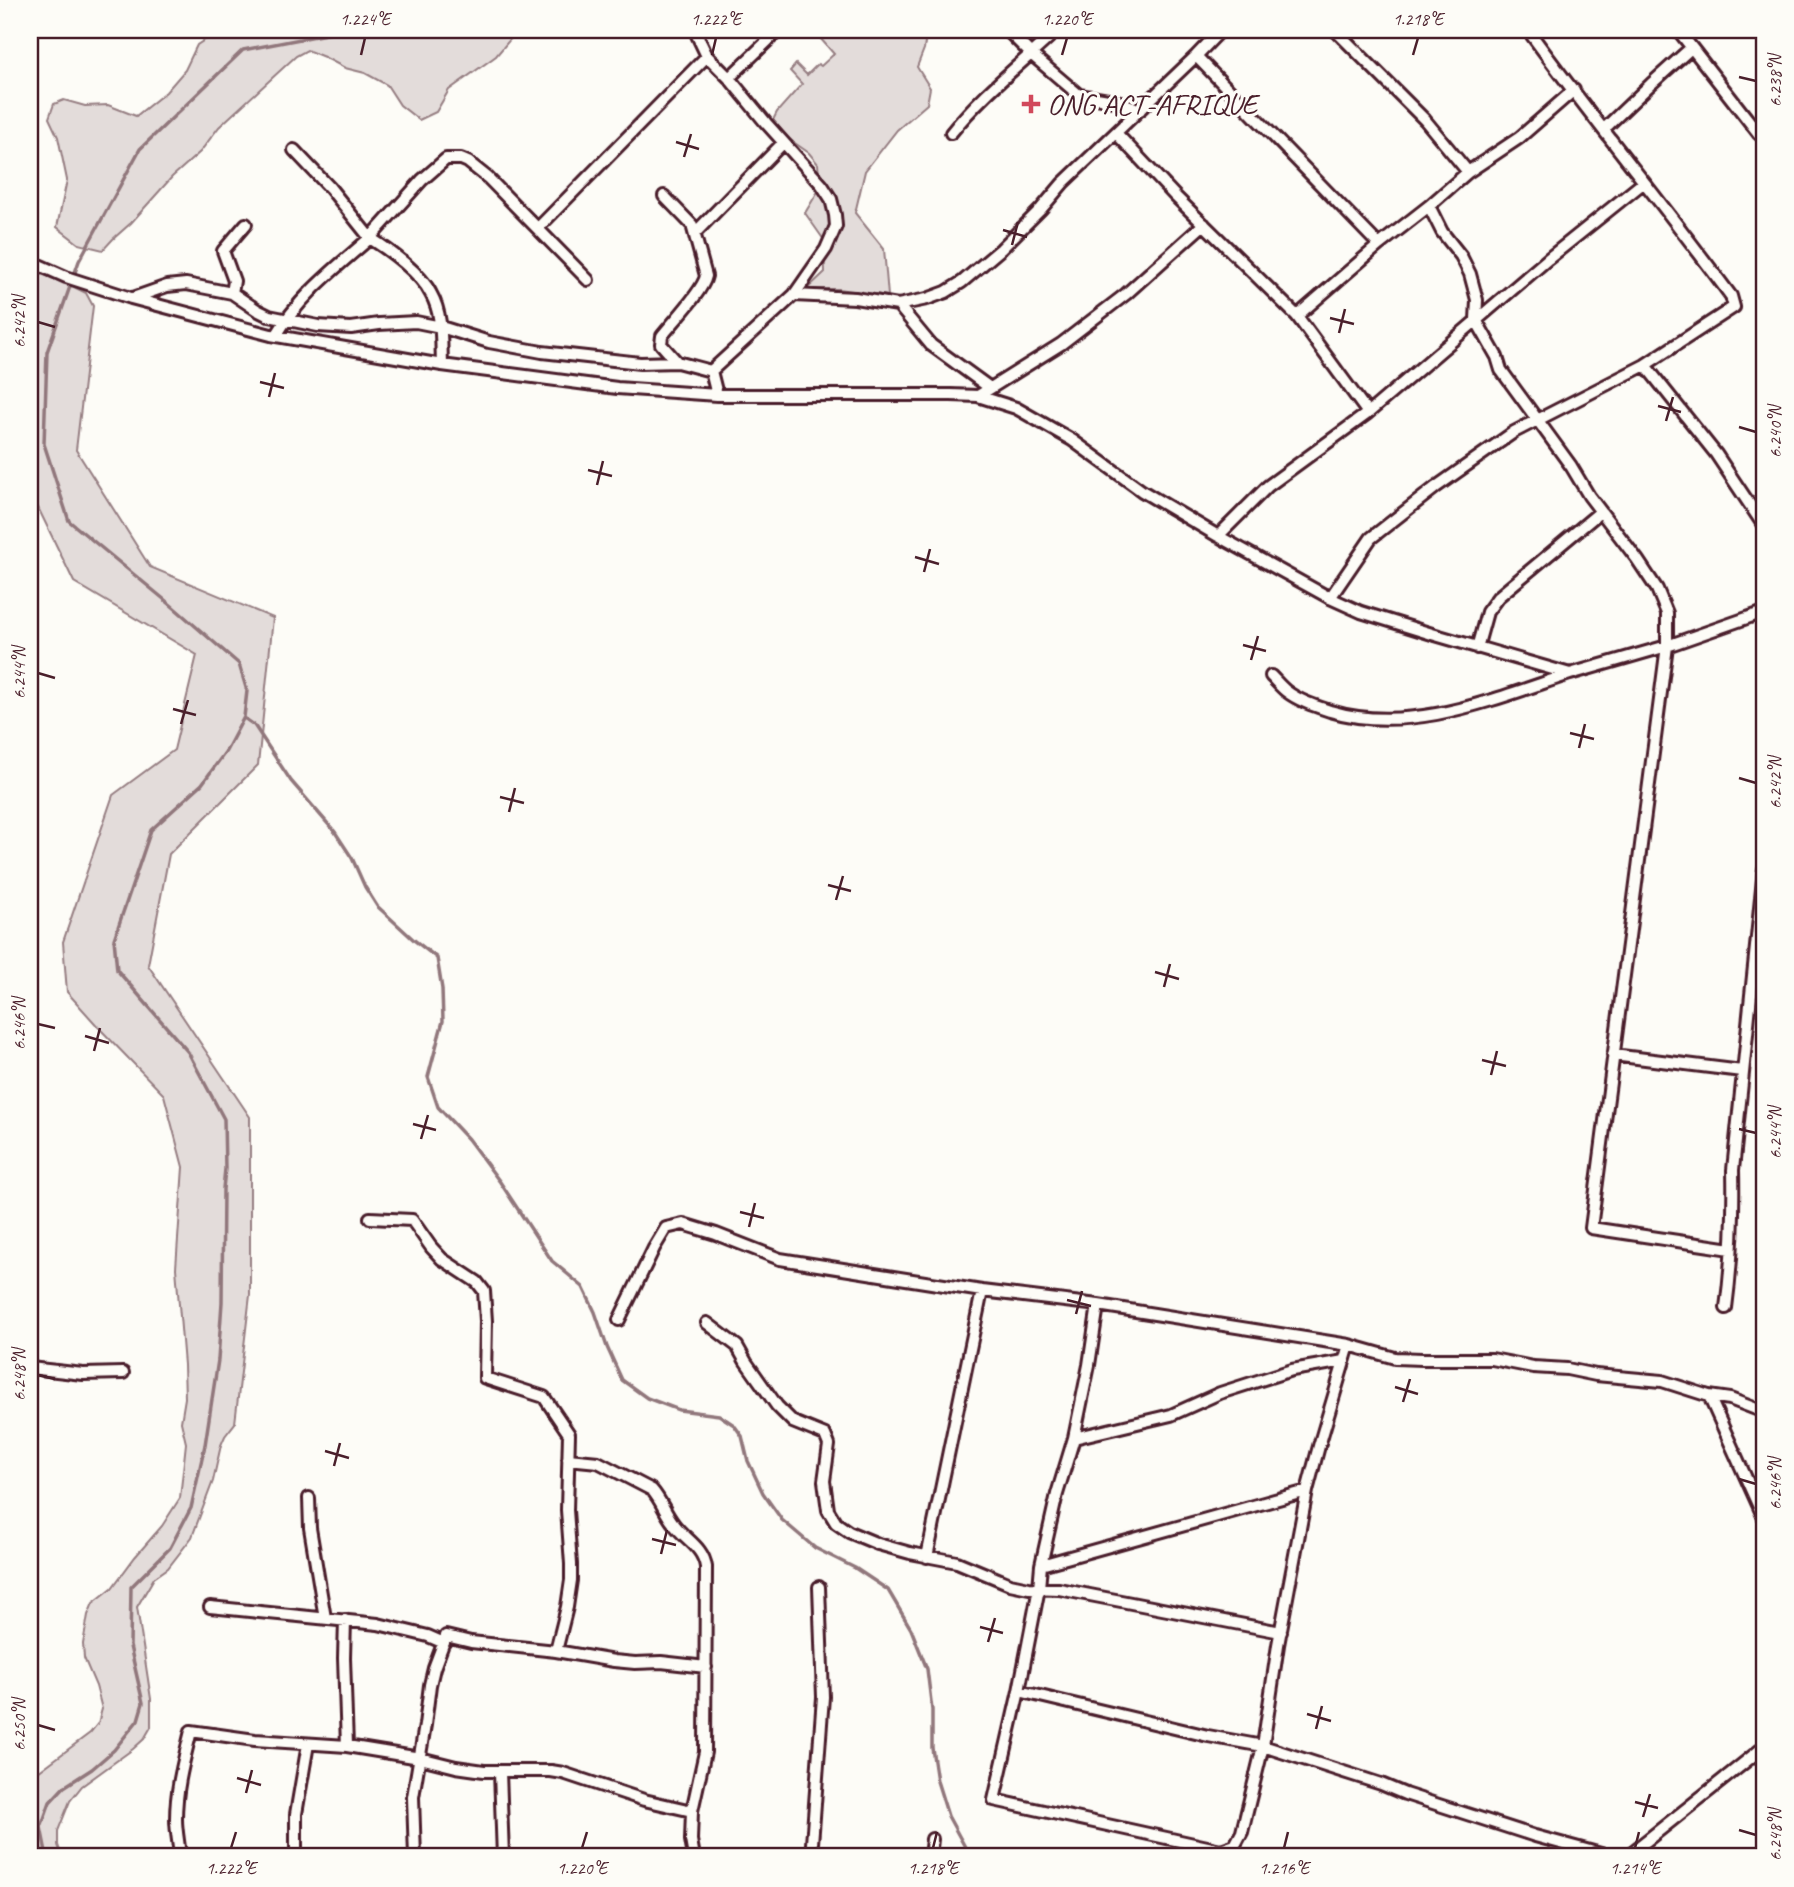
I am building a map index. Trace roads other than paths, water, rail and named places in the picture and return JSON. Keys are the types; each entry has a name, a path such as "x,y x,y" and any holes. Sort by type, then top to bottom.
{"street":[{"path":"698,30 696,35 707,56 822,185 831,199 836,226 826,249 794,295 711,371"},
{"path":"729,78 779,30"},
{"path":"1007,30 1079,95 1120,102 1140,110"},
{"path":"951,133 987,93 1057,30"},
{"path":"794,295 855,298 898,305 946,292 976,272 1041,209 1063,183 1221,30"},
{"path":"1335,30 1425,120 1468,172"},
{"path":"1330,598 1371,538 1436,487 1514,432 1645,365 1734,307 1731,296 1706,262 1528,30"},
{"path":"1678,30 1759,134"},
{"path":"1604,129 1692,48"},
{"path":"538,228 707,56"},
{"path":"1196,56 1379,244"},
{"path":"1297,316 1379,244 1468,172 1519,138 1574,90"},
{"path":"1116,133 1175,196 1297,316 1368,412"},
{"path":"695,233 783,143"},
{"path":"294,150 330,188 370,238 402,261 429,289 436,304 441,327 442,365"},
{"path":"276,336 286,320 320,281 370,238 422,180 446,159 468,162 488,178 588,280"},
{"path":"1218,536 1268,486 1368,412 1548,258 1644,182"},
{"path":"664,196 688,219 695,233 705,269 705,281 661,340 677,362"},
{"path":"1429,206 1442,232 1461,256 1470,274 1477,300 1476,320 1497,357 1501,370 1565,458 1600,512 1637,559 1657,589 1667,613 1667,646 1591,1228 1731,1250"},
{"path":"232,293 234,281 223,251 246,224"},
{"path":"978,396 1061,344 1126,294 1204,224"},
{"path":"30,261 66,277 131,298 276,336 442,365 617,388 716,395 978,396 1016,408 1072,440 1142,491 1330,598 1361,611 1477,648 1570,674"},
{"path":"131,298 180,284 232,293 263,314 286,320 339,328 416,322 489,342 542,352 639,363 677,362 711,371"},
{"path":"898,305 931,345 990,388"},
{"path":"1645,365 1716,454 1764,526"},
{"path":"711,371 716,395"},
{"path":"1477,648 1487,612 1498,597 1600,512"},
{"path":"1271,676 1287,692 1311,705 1342,715 1369,719 1444,713 1667,646 1764,612"},
{"path":"1726,1308 1734,1206 1733,1170 1764,869"},
{"path":"1613,1055 1742,1071"},
{"path":"370,1218 412,1220 442,1259 477,1282 484,1291 485,1377 544,1397 569,1434 567,1510 571,1564 567,1607 556,1651"},
{"path":"619,1320 666,1228 683,1224 780,1259 1349,1345 1395,1358 1492,1359 1533,1367 1662,1381 1709,1396 1730,1399 1764,1412"},
{"path":"927,1557 982,1291"},
{"path":"1098,1306 1074,1438 1057,1494 1041,1565 1019,1691 994,1800 1221,1850 1235,1845 1242,1832 1263,1746 1307,1491 1349,1345"},
{"path":"707,1323 737,1346 777,1406 793,1422 825,1435 830,1445 824,1481 828,1510 836,1523 849,1532 878,1544 957,1562 1010,1584 1059,1589 1281,1632"},
{"path":"1074,1438 1171,1415 1220,1393 1292,1370 1344,1361"},
{"path":"30,1368 83,1374 123,1373"},
{"path":"1709,1396 1764,1518"},
{"path":"568,1459 598,1462 652,1490 674,1524 699,1548 705,1558 705,1752 692,1811 691,1840 694,1857"},
{"path":"1041,1565 1307,1491"},
{"path":"309,1498 311,1536 325,1618"},
{"path":"811,1857 823,1697 819,1587"},
{"path":"211,1607 378,1624 428,1636 444,1643"},
{"path":"345,1620 347,1746"},
{"path":"415,1857 413,1797 430,1685 446,1636 471,1642 556,1651 614,1661 706,1667"},
{"path":"1019,1691 1233,1742 1263,1746 1535,1836 1612,1857"},
{"path":"180,1857 176,1819 177,1795 191,1731 256,1740 347,1746 456,1767 500,1772 551,1771 644,1800 692,1811"},
{"path":"296,1857 296,1814 308,1744"},
{"path":"1626,1857 1764,1747"},
{"path":"500,1772 503,1857"},
{"path":"930,1857 932,1839"}],"waterway":[{"path":"47,1857 41,1827 50,1802 64,1787 92,1769 114,1750 138,1720 143,1703 130,1646 131,1587 170,1548 191,1508 205,1445 218,1360 222,1302 224,1119 188,1052 117,970 114,939 151,830 202,784 226,751 244,717 247,691 239,664 69,521 44,444 47,352 79,261 140,149 243,50 347,30"},
{"path":"244,718 254,725 291,781 335,832 377,906 437,958 443,1021 428,1077 438,1107 468,1139 500,1182 552,1261 583,1287 622,1380 647,1398 679,1410 719,1415 734,1425 742,1436 748,1461 763,1493 782,1520 815,1548 855,1568 888,1590 911,1629 927,1669 937,1781 948,1816 965,1847 967,1857"}],"place":[{"name":"ONG ACT-AFRIQUE","path":"1031,104"}]}
